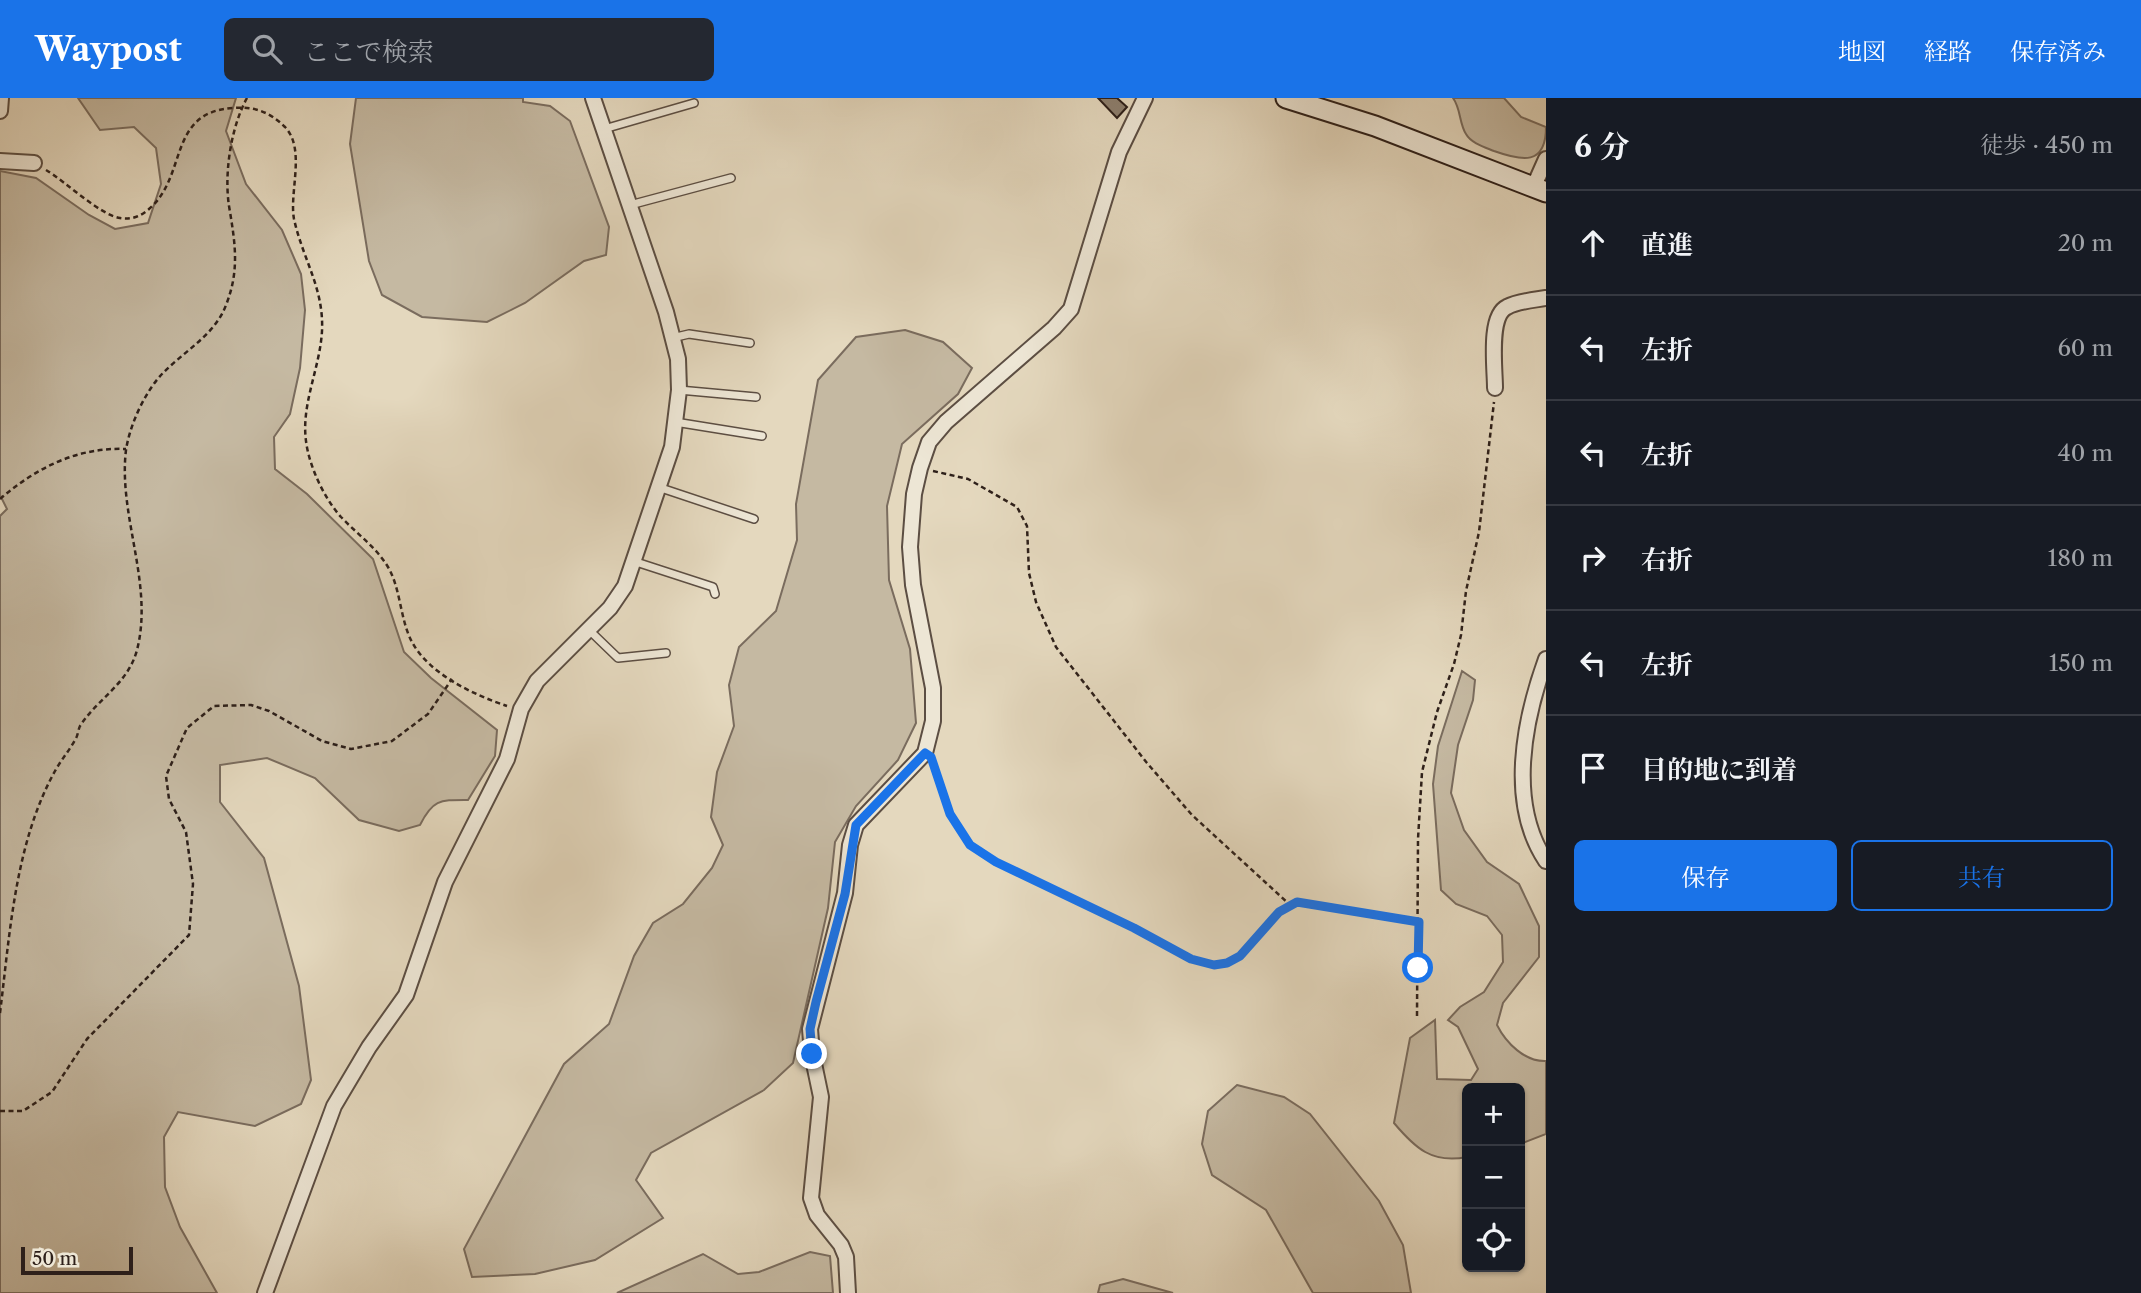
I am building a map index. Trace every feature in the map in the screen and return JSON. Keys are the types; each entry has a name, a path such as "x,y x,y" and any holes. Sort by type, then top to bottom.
{"street":[{"path":"0,111 1,98"},
{"path":"265,1293 334,1105 369,1047 406,995 445,882 508,759 522,709 537,681 610,608 625,586 660,488 675,422 679,390 678,359 593,98"},
{"path":"848,1293 846,1257 841,1245 817,1215 811,1198 821,1097 810,1029 845,894 856,825 925,753 933,721 933,688 913,585 910,547 914,494 920,468 929,442 946,422 1054,328 1071,309 1119,152 1145,98"},
{"path":"1286,98 1375,126 1540,189 1546,159"},
{"path":"0,161 34,163"},
{"path":"1495,388 1495,323 1499,313 1508,306 1546,298"},
{"path":"1546,659 1526,723 1524,752 1528,819 1537,847 1546,861"}],"lane":[{"path":"604,130 694,103"},
{"path":"628,206 730,178"},
{"path":"672,338 689,334 750,344"},
{"path":"679,390 756,397"},
{"path":"675,422 762,436"},
{"path":"660,488 754,519"},
{"path":"633,561 713,587 715,594"},
{"path":"589,630 618,658 666,653"}],"path":[{"path":"0,1013 12,918 35,814 55,771 77,737 80,726 113,692 128,670 137,650 141,612 125,483 126,449 135,419 160,376 214,327 226,307 237,274 228,204 230,167 242,107 247,98"},
{"path":"34,163 74,188 101,211 119,218 132,218 142,215 163,197 174,172 182,140 199,117 219,108 242,107 268,112 287,130 294,143 294,218 322,300 322,334 306,421 306,442 319,483 339,515 372,547 389,569 412,643 432,667 505,705 522,709"},
{"path":"1417,1016 1418,839 1422,772 1461,635 1466,591 1482,506 1495,388"},
{"path":"0,499 25,478 74,454 102,448 126,449"},
{"path":"920,468 968,479 1017,507 1027,526 1029,573 1036,602 1056,647 1192,815 1289,904"},
{"path":"0,1111 23,1111 52,1093 87,1039 189,935 193,884 186,832 169,799 166,776 187,728 214,706 251,705 269,711 322,741 351,749 392,741 428,714 452,679"},
{"path":"925,753 931,757 950,814 970,845 996,862 1134,928 1191,959 1214,965 1227,963 1240,956 1289,904 1297,902 1419,922"}],"shaded area":[{"path":"78,98 236,98 226,131 246,184 282,230 301,274 305,310 300,368 290,414 274,437 275,469 307,494 373,559 404,652 431,678 497,730 495,756 468,800 438,803 429,810 420,825 399,831 359,820 315,778 267,758 220,765 220,802 264,858 299,986 311,1080 301,1104 255,1126 178,1112 164,1137 165,1187 180,1227 217,1293 0,1293 0,516 7,509 0,495 0,171 36,178 89,215 115,229 148,223 161,184 156,148 134,127 100,130"},
{"path":"356,98 523,98 523,102 550,106 570,121 609,227 606,255 584,261 525,303 487,322 422,317 382,295 369,261 350,144"},
{"path":"1453,98 1504,98 1521,117 1546,127 1542,149 1537,154 1523,158 1474,142 1464,130"},
{"path":"905,330 943,342 972,368 958,394 902,444 887,506 889,580 910,649 916,723 898,760 856,806 835,842 828,908 793,1063 764,1090 651,1153 636,1180 663,1218 595,1260 535,1274 472,1277 464,1249 564,1064 609,1024 634,956 653,923 683,904 712,868 723,845 711,817 717,772 734,726 729,685 739,647 776,611 797,540 796,504 818,380 856,337"},
{"path":"1462,671 1475,680 1473,700 1458,745 1451,793 1464,830 1487,862 1519,884 1539,926 1539,957 1503,1003 1497,1025 1517,1050 1531,1058 1546,1061 1546,1134 1525,1142 1525,1083 1462,1083 1462,1158 1455,1159 1425,1152 1409,1140 1394,1123 1410,1038 1435,1020 1437,1079 1471,1080 1478,1069 1458,1027 1448,1020 1460,1007 1484,992 1503,962 1502,935 1487,916 1456,904 1441,890 1433,784 1438,746"},
{"path":"1237,1085 1284,1097 1310,1114 1379,1201 1403,1245 1411,1293 1313,1293 1266,1210 1212,1175 1202,1144 1208,1111"},
{"path":"810,1252 830,1256 833,1293 617,1293 703,1254 738,1274 759,1272"},
{"path":"1123,1279 1173,1293 1098,1293 1100,1285"}],"building":[{"path":"1098,98 1117,98 1127,107 1117,118"}],"route":[{"path":"812,1054 810,1029 845,894 850,845 856,825 905,778 925,753 931,757 950,814 970,845 996,862 1134,928 1165,948 1214,965 1227,963 1240,956 1279,912 1289,904 1297,902 1419,922 1418,968"}]}
